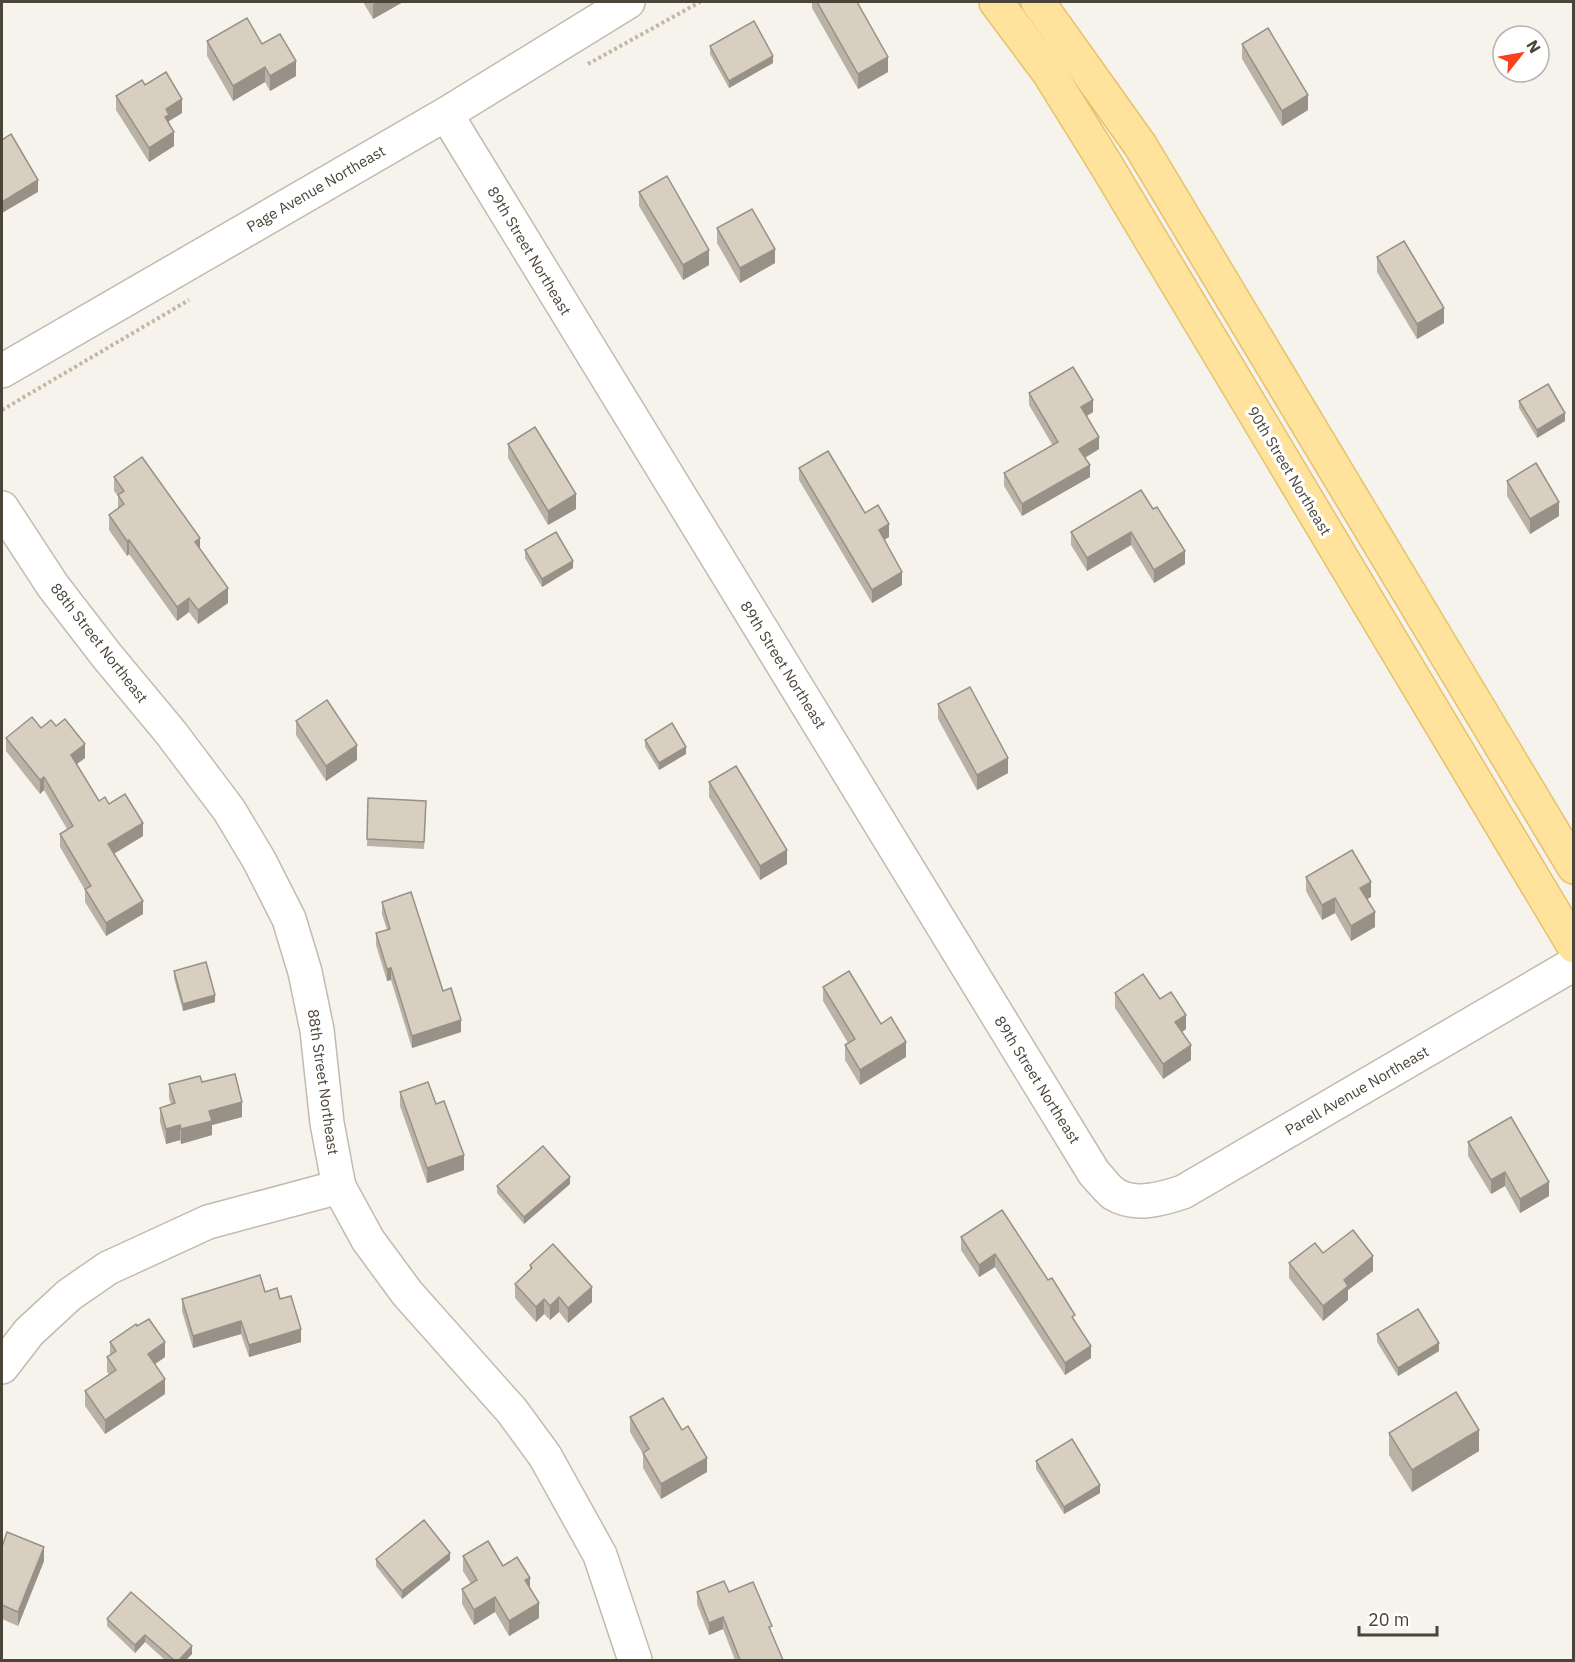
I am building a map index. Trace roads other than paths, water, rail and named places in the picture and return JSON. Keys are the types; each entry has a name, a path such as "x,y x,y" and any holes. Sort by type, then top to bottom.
{"main road":[{"name":"90th Street Northeast","path":"996,2 1049,73 1080,123 1574,946"},
{"path":"1038,2 1140,145 1574,867"}],"street":[{"name":"Page Avenue Northeast","path":"2,371 446,114 628,2"},
{"name":"89th Street Northeast","path":"446,114 1094,1173 1114,1194 1135,1201"},
{"name":"88th Street Northeast","path":"2,508 53,586 171,733 229,810 259,860 289,919 305,972 317,1030 327,1123 339,1187 368,1240 407,1293 455,1350 512,1411 546,1456 600,1555 635,1660"},
{"name":"Parell Avenue Northeast","path":"1135,1201 1157,1200 1183,1192 1574,964"},
{"path":"2,1367 29,1332 69,1295 108,1268 208,1222 339,1187"}]}
